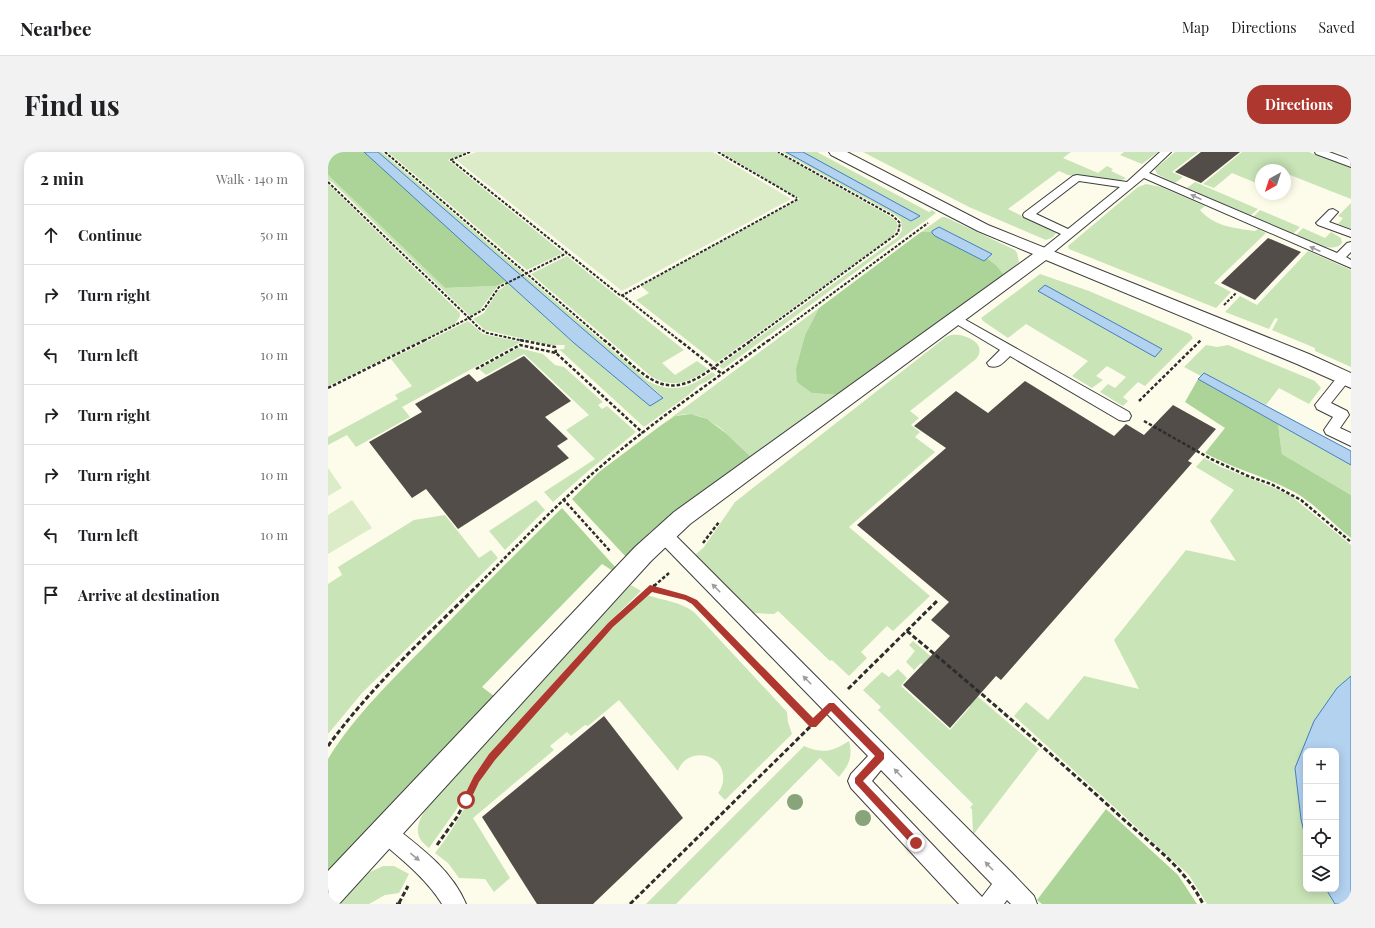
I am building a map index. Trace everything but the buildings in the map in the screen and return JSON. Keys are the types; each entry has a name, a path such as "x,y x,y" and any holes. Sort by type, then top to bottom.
{"street":[{"path":"836,152 983,228 1213,322 1347,379"},
{"path":"328,893 628,570 682,518 1045,254"}],"lane":[{"path":"1045,254 1143,174 1150,165 1166,152"},
{"path":"1320,152 1351,164"},
{"path":"1143,174 1351,264"},
{"path":"1069,234 1028,216 1077,178 1129,185"},
{"path":"1333,212 1322,223 1351,234"},
{"path":"1338,259 1351,245"},
{"path":"957,319 1009,350 1126,414"},
{"path":"994,363 1009,350"},
{"path":"1347,379 1322,405 1342,415 1331,430 1351,440"},
{"path":"664,535 1026,904"},
{"path":"881,756 858,780 974,904"},
{"path":"385,832 431,870 446,888 455,904"},
{"path":"990,904 1006,884"}],"path":[{"path":"385,152 656,382 672,386 685,385 698,379 896,236 900,230 898,220 893,216 778,152"},
{"path":"470,152 451,160 621,296 622,295 722,374"},
{"path":"622,295 798,199 718,152"},
{"path":"328,182 480,329 487,333 555,347 556,353"},
{"path":"328,746 346,722 397,666 564,500 609,459 932,220 941,214 952,213"},
{"path":"328,388 481,312 499,287 567,253"},
{"path":"1213,322 1210,330 1197,346 1126,414 1211,459 1248,476 1271,484 1301,500 1351,542"},
{"path":"476,369 520,345 556,353 643,433"},
{"path":"640,598 686,558 714,531 733,498 723,489"},
{"path":"564,500 636,580 650,588 686,598 703,609"},
{"path":"630,904 937,601"},
{"path":"907,631 982,693 1101,798 1180,871 1203,904"},
{"path":"780,690 813,724"},
{"path":"399,904 413,877 457,817 484,767"}],"green space":[{"path":"364,152 507,281 496,286 445,288 328,175 328,153"},
{"path":"378,152 382,152 523,273 520,275"},
{"path":"388,152 467,152 448,160 563,253 527,270"},
{"path":"476,152 713,152 791,199 622,291 456,160"},
{"path":"721,152 776,152 891,217 896,221 898,226 894,235 716,363 636,300 649,293 641,286 800,199"},
{"path":"782,152 786,152 911,221 919,216 803,152 817,152 929,212 932,210 936,213 723,369 719,366 898,237 902,230 901,220 895,215"},
{"path":"863,152 1071,152 1063,158 1098,173 1107,166 1113,169 1111,171 1126,178 1120,181 1068,175 1059,171 1008,209 1056,233 1053,237 1046,240 969,207"},
{"path":"1124,152 1158,152 1142,164 1120,155"},
{"path":"1175,152 1198,152 1172,172 1183,177 1175,183 1157,174 1155,169"},
{"path":"1242,152 1309,152 1351,168 1351,199 1291,175 1291,164 1255,164 1255,183 1232,173 1214,188 1203,184"},
{"path":"328,175 445,288 496,286 507,281 497,287 480,310 470,316 332,182 328,180"},
{"path":"1195,182 1258,209 1250,216 1187,188"},
{"path":"328,184 460,313 460,316 455,324 328,386"},
{"path":"1146,184 1161,187 1205,206 1200,210 1206,216 1226,226 1255,231 1258,229 1266,233 1214,283 1231,292 1216,308 1069,249 1068,246 1138,187"},
{"path":"1351,203 1351,229 1338,224 1343,218 1338,216"},
{"path":"1260,210 1300,227 1293,234 1253,217"},
{"path":"942,217 945,217 1015,250 1019,262 1004,275 997,266 987,258 991,254 941,228 939,227 932,232 921,232"},
{"path":"1303,228 1325,238 1331,232 1341,238 1342,243 1333,248 1313,243 1296,235"},
{"path":"921,232 932,232 935,236 984,261 987,258 997,266 1004,275 837,395 812,393 797,382 796,368 805,335 819,308"},
{"path":"1308,251 1351,270 1351,367 1315,351 1315,348 1272,330 1278,319 1275,318 1269,329 1225,312 1240,296 1257,305"},
{"path":"567,256 684,350 662,363 675,375 697,361 708,369 688,380 674,383 667,383 652,377 531,274"},
{"path":"1040,274 1089,291 1190,334 1193,338 1145,386 1138,382 1123,397 1128,401 1123,406 1100,392 1108,384 1115,388 1126,377 1107,366 1096,376 1103,380 1092,388 1072,376 1088,361 1026,324 1008,338 983,321 981,318"},
{"path":"525,275 648,381 657,385 673,388 689,385 704,378 712,372 716,375 699,385 687,396 644,427 561,351 557,350 564,349 565,345 550,345 485,330 473,319 484,313 498,291 509,283 574,343 650,406 661,395 581,329 522,277"},
{"path":"819,308 805,335 796,368 812,393 837,395 751,457 718,426 698,416 687,414 676,416 660,426"},
{"path":"468,321 483,334 521,342 402,407 410,417 356,447 347,435 328,445 328,437 398,399 395,395 412,386 391,359"},
{"path":"951,335 968,337 973,340 979,348 979,353 976,359 910,411 919,418 911,425 920,432 915,437 935,452 849,527 930,596 893,631 887,626 861,652 867,658 849,676 832,660 830,661 778,611 774,614 754,613 695,555 704,547 735,502 946,337"},
{"path":"1206,345 1217,347 1228,345 1315,381 1321,388 1309,404 1279,388 1266,405 1204,373 1201,376 1184,367"},
{"path":"518,348 543,354 555,365 564,367 603,402 598,405 602,409 607,406 636,432 553,502 544,492 595,459 566,430 589,415 524,354 486,375 479,369"},
{"path":"1198,379 1278,424 1282,454 1351,495 1351,538 1296,493 1274,482 1227,464 1205,453 1225,428 1185,402"},
{"path":"691,414 707,419 727,434 751,457 661,523 650,532 626,557 572,499 599,472 660,426 675,416"},
{"path":"1278,424 1351,465 1351,495 1282,454"},
{"path":"1204,458 1221,467 1291,496 1351,545 1351,676 1337,688 1306,748 1303,748 1303,753 1295,768 1303,828 1303,892 1328,892 1335,904 1207,904 1189,875 1014,716 1026,702 1048,720 1084,676 1139,689 1114,640 1186,550 1236,561 1210,521 1234,490 1196,467"},
{"path":"328,468 342,488 328,496"},
{"path":"352,500 372,528 328,554 328,515"},
{"path":"536,500 545,510 505,550 489,531"},
{"path":"562,508 616,568 613,571 602,564 482,687 494,696 328,871 328,759 362,712 388,684"},
{"path":"445,515 479,558 491,550 498,558 362,693 328,734 328,584 342,575 338,567 414,520"},
{"path":"631,585 641,591 605,626 491,752 477,771 456,810 429,848 420,839 418,834 421,818 427,807"},
{"path":"647,595 677,603 694,612 787,712 788,722 792,734 725,800 718,793 721,789 723,775 721,767 716,761 710,757 702,755 695,756 682,764 678,771 619,700 588,726 585,725 571,736 567,732 550,746 554,750 473,818 510,878 494,892 485,879 459,878 448,863 435,853 444,842 493,760 606,634"},
{"path":"913,641 1039,749 973,835 972,809 970,808 973,804 878,710 881,707 863,690 882,672 889,677 898,669 907,678 901,686 950,730 970,707 921,663 914,670 906,662 915,651 909,645"},
{"path":"849,741 851,752 849,760 839,777 820,758 676,904 646,904 804,746 811,749 827,751 837,748"},
{"path":"1106,809 1178,875 1197,904 1042,904 1037,900"},
{"path":"383,866 394,866 409,874 399,893 385,895 369,904 338,904 370,872"}],"water":[{"path":"364,152 378,152 663,398 650,406 574,343"},
{"path":"786,152 803,152 920,216 911,221"},
{"path":"939,227 992,254 984,261 935,236 932,231"},
{"path":"1045,285 1162,349 1155,357 1038,291"},
{"path":"1204,373 1351,451 1351,465 1198,379"},
{"path":"1351,676 1351,904 1335,904 1328,892 1339,892 1339,748 1303,748 1314,721 1337,688"},
{"path":"1303,748 1303,828 1301,819 1295,768"}],"route":[{"path":"466,800 476,779 492,757 623,612 650,588 686,598 703,609 813,724 831,706 881,756 858,780 916,843"}]}
